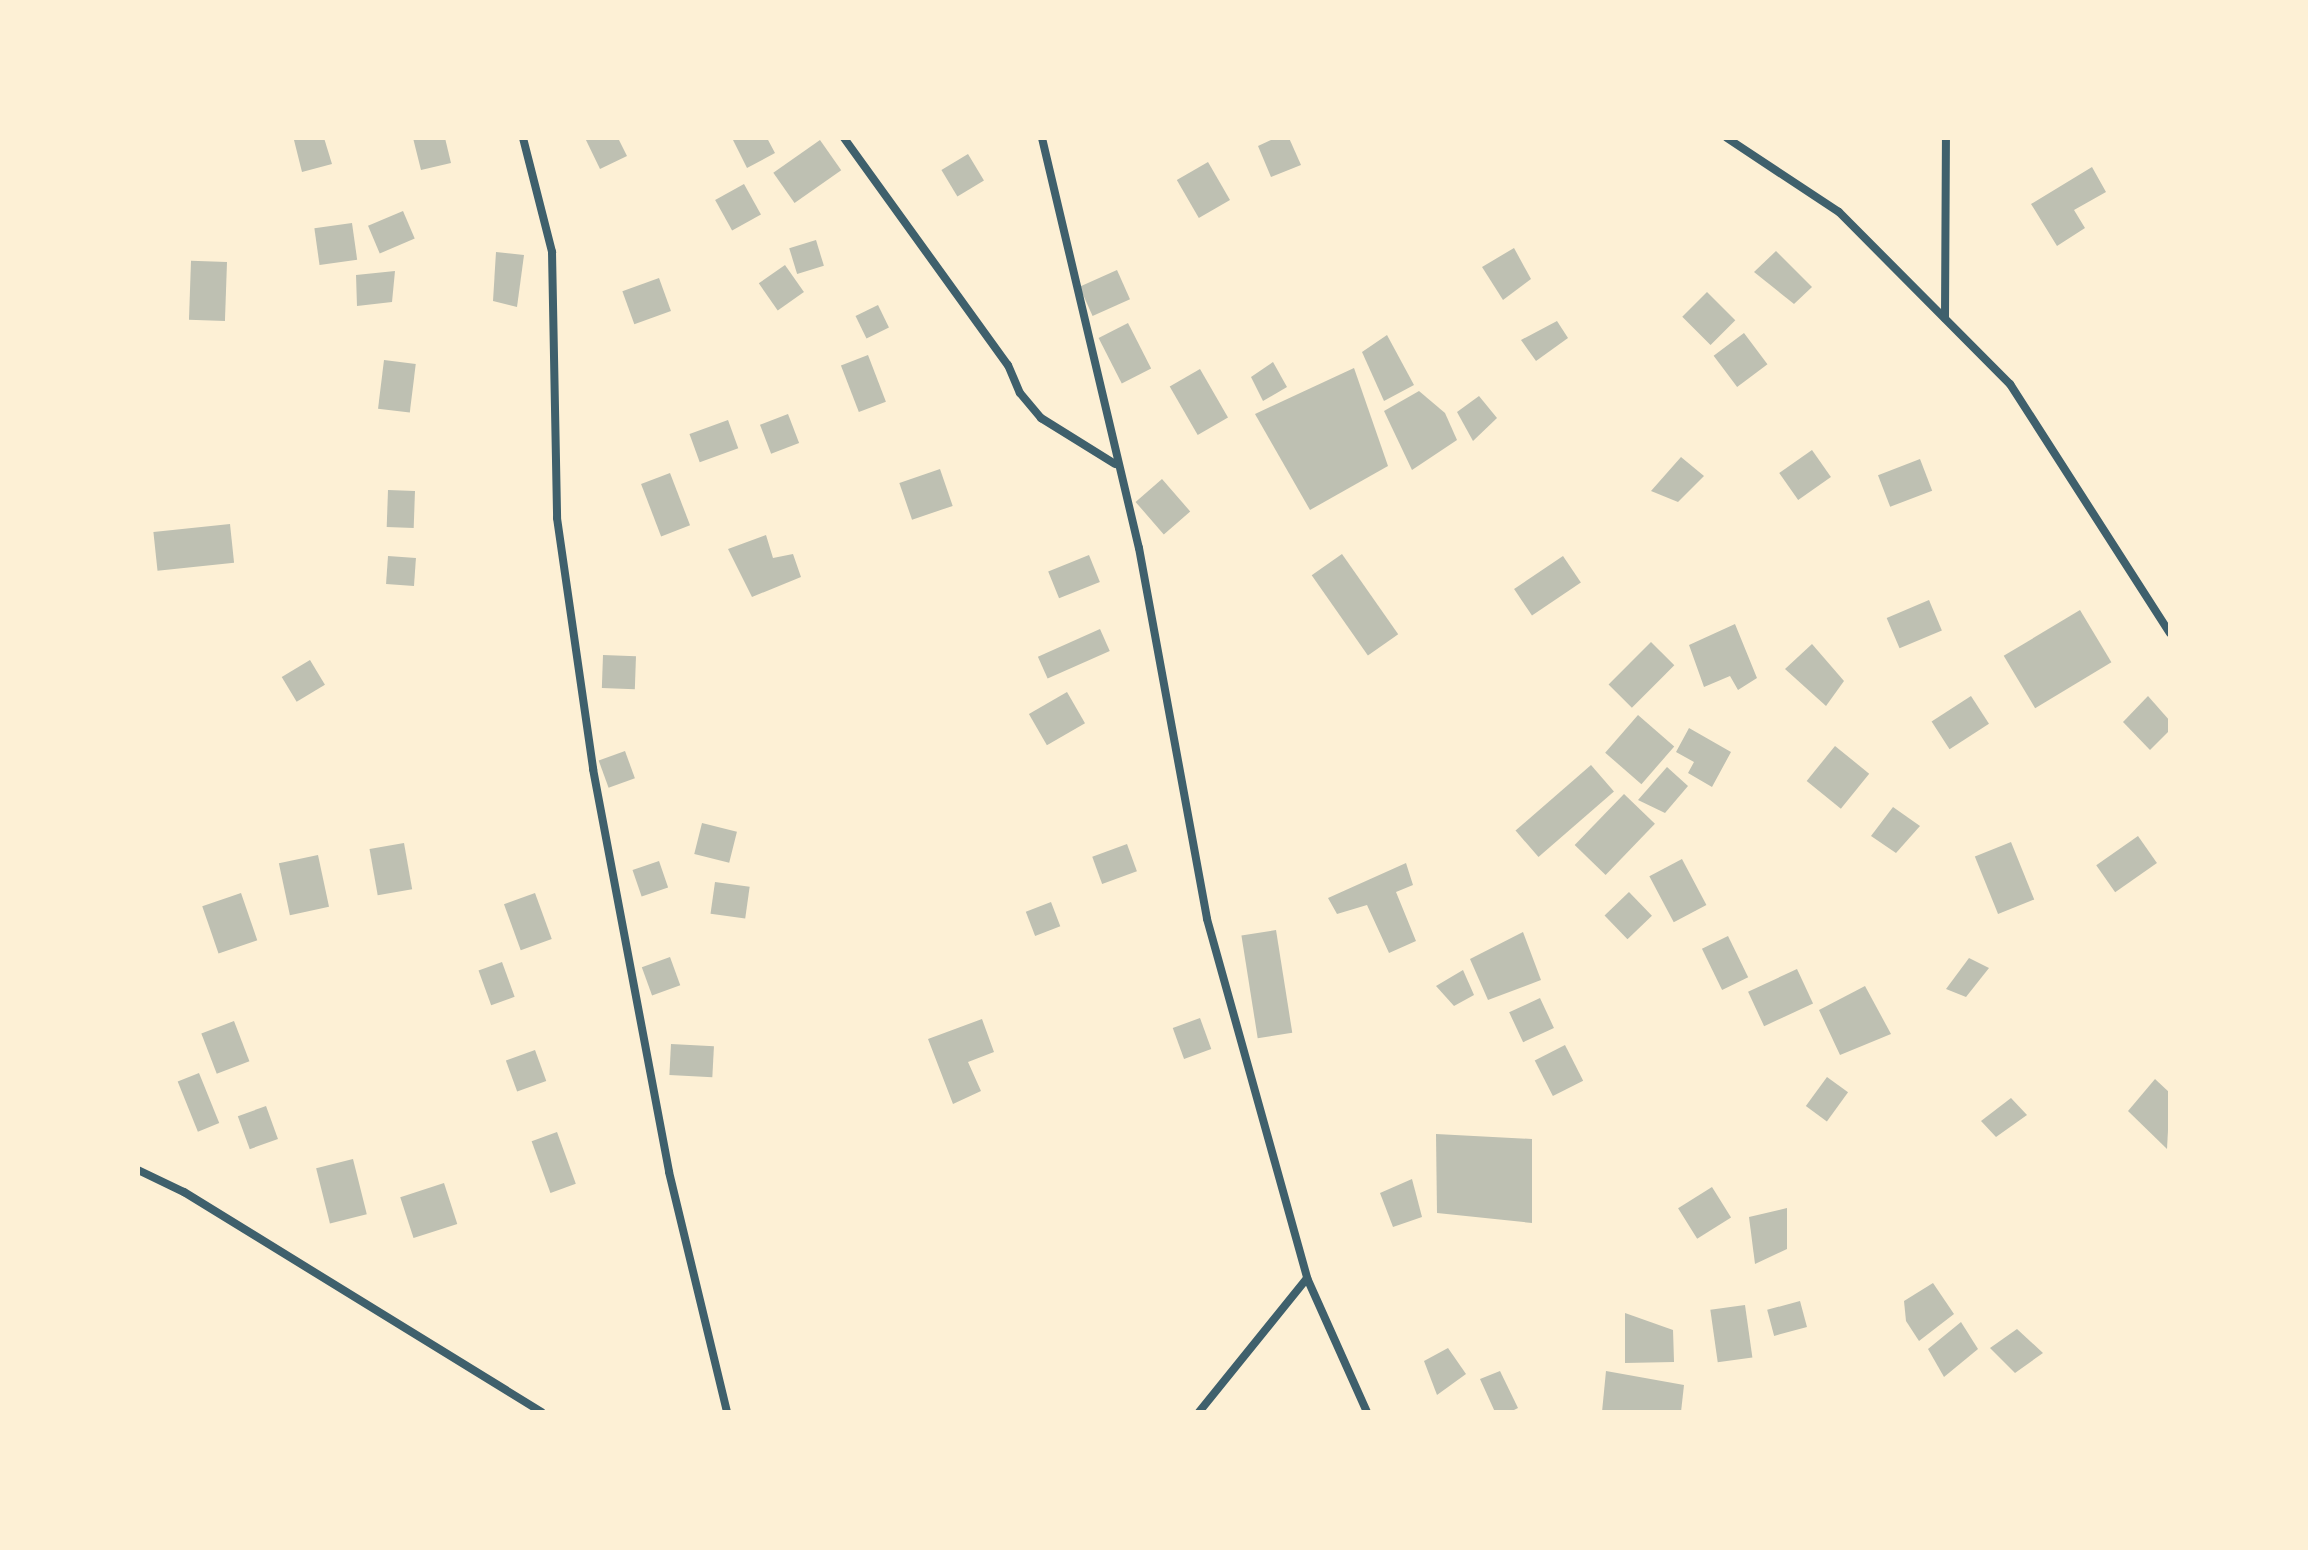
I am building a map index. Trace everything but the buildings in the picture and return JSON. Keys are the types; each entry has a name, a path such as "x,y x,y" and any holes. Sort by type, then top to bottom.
{"street":[{"path":"523,138 552,252 557,518 593,769 669,1172 727,1412"},
{"path":"844,138 875,174 1041,418 1115,464"},
{"path":"1042,138 1115,464 1139,548 1207,919 1307,1278 1367,1412"},
{"path":"1727,138 1839,212 2010,384 2170,633"},
{"path":"1945,318 1946,138"},
{"path":"138,1170 184,1192 542,1412"},
{"path":"1199,1412 1307,1278"}]}
